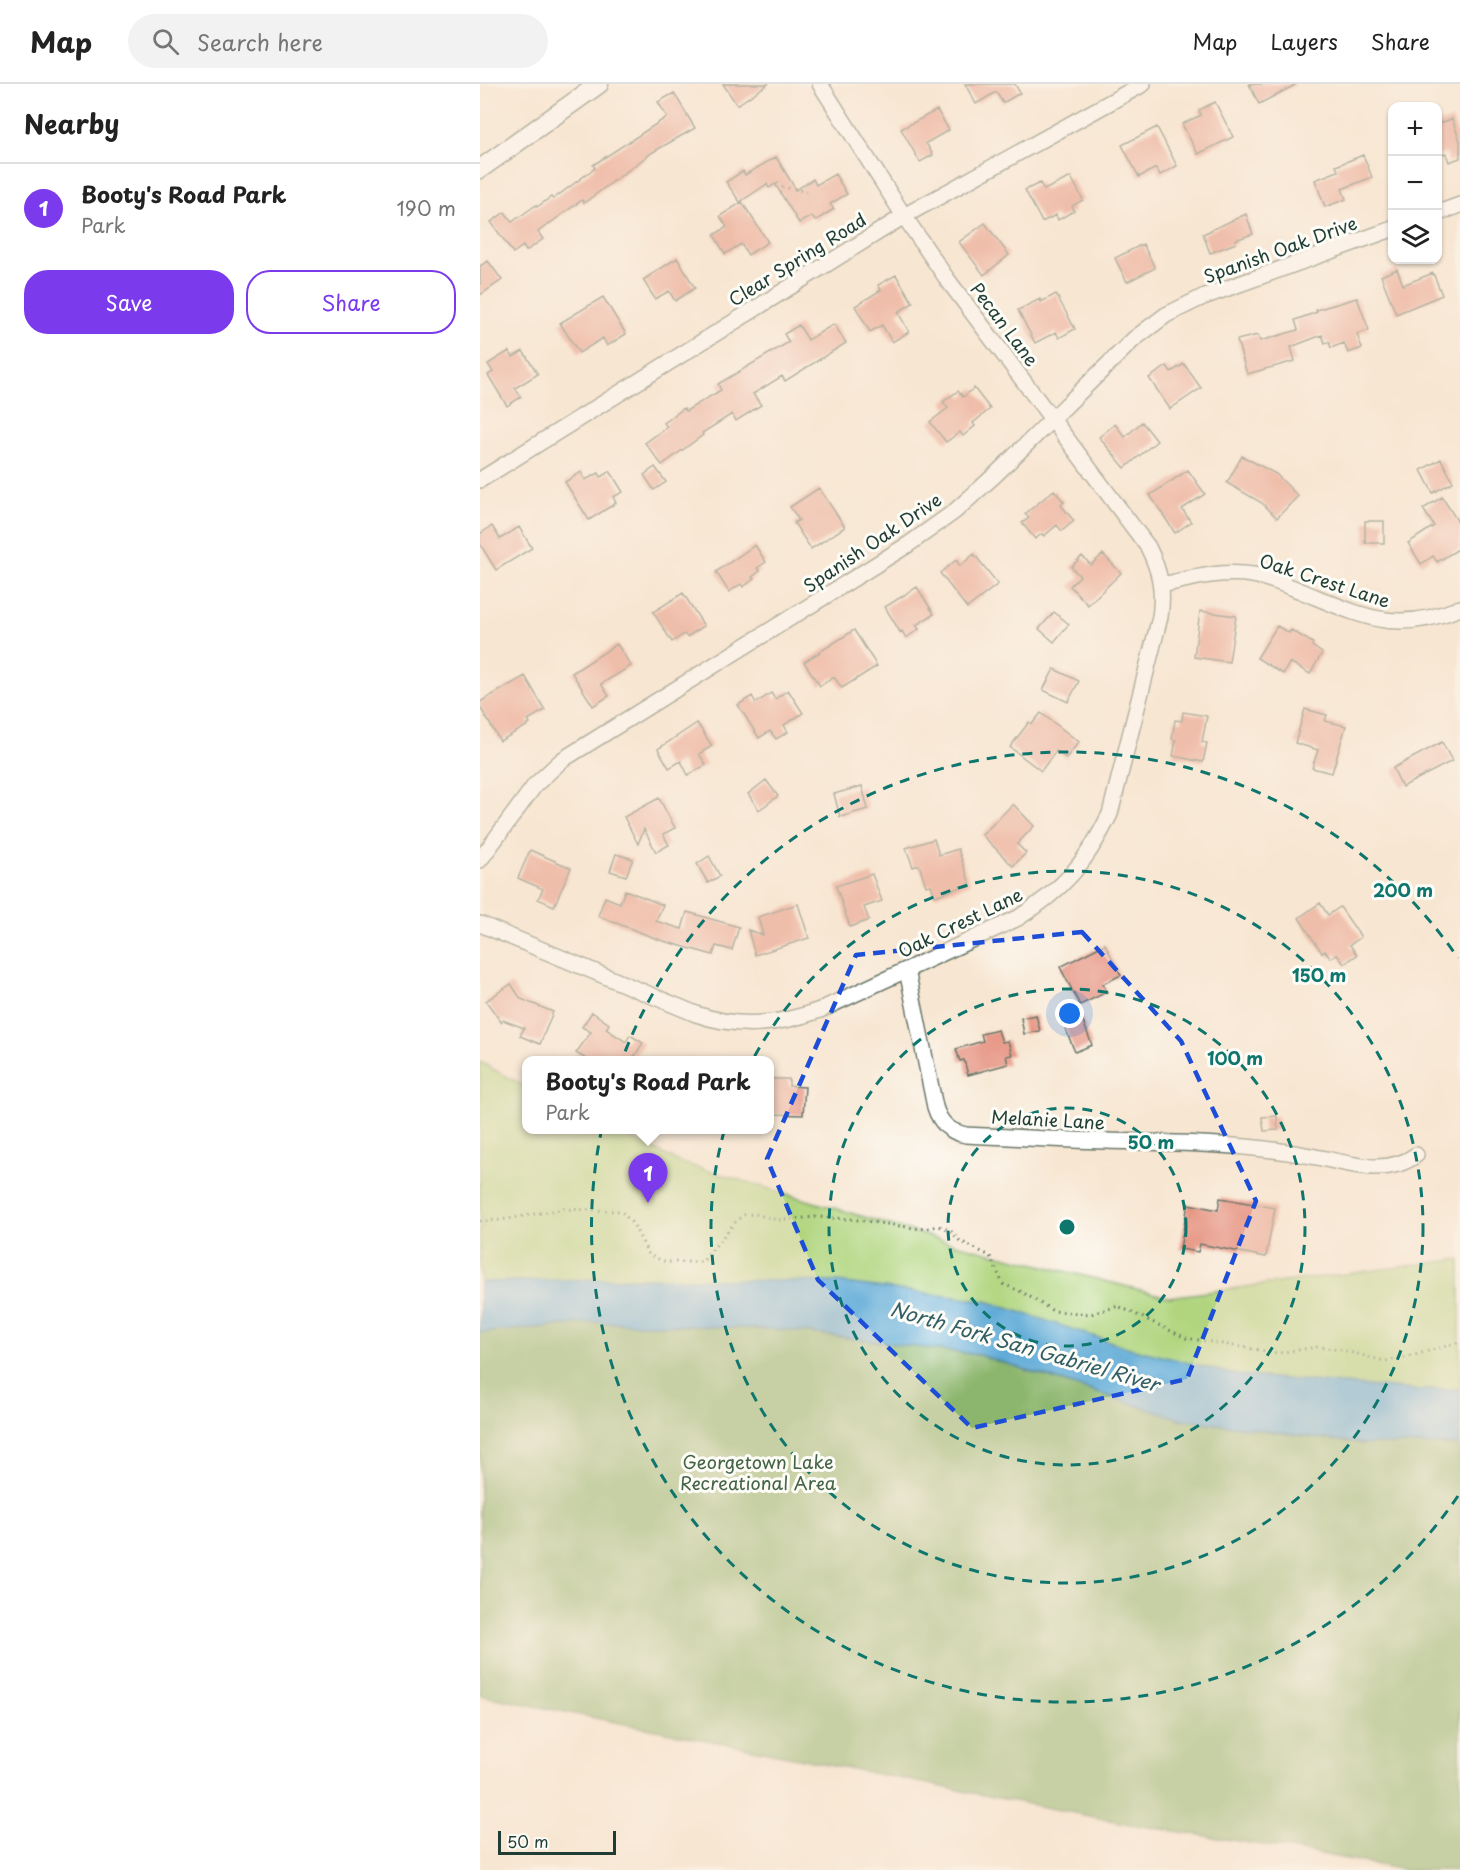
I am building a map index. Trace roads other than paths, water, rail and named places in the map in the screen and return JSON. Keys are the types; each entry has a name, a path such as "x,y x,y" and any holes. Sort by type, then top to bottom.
{"street":[{"path":"480,169 599,84"},
{"name":"Pecan Lane","path":"820,84 904,216 954,288 1148,547 1156,563 1162,585"},
{"name":"Clear Spring Road","path":"480,480 904,216 1143,84"},
{"path":"1442,211 1460,205"},
{"name":"Spanish Oak Drive","path":"480,860 535,785 562,760 909,544 954,512 1053,420 1134,339 1178,308 1388,230"},
{"name":"Oak Crest Lane","path":"480,924 696,1014 733,1023 759,1025 796,1019 820,1011 1018,918 1042,903 1082,863 1098,839 1115,800 1160,617 1162,585 1218,573 1254,576 1277,582 1363,616 1396,622 1419,621 1441,616 1460,608"},
{"name":"Melanie Lane","path":"907,970 939,1120 960,1134 1222,1144 1274,1149 1374,1168 1393,1167 1416,1155"}],"water":[{"name":"North Fork San Gabriel River","path":"640,1278 837,1282 986,1301 1130,1348 1237,1375 1417,1390 1460,1389 1460,1445 1364,1444 1180,1419 979,1355 788,1330 597,1322 480,1333 480,1282"}],"place":[{"name":"Booty's Road Park","path":"648,1203"}],"park label":[{"name":"Georgetown Lake Recreational Area","path":"758,1471"}]}
